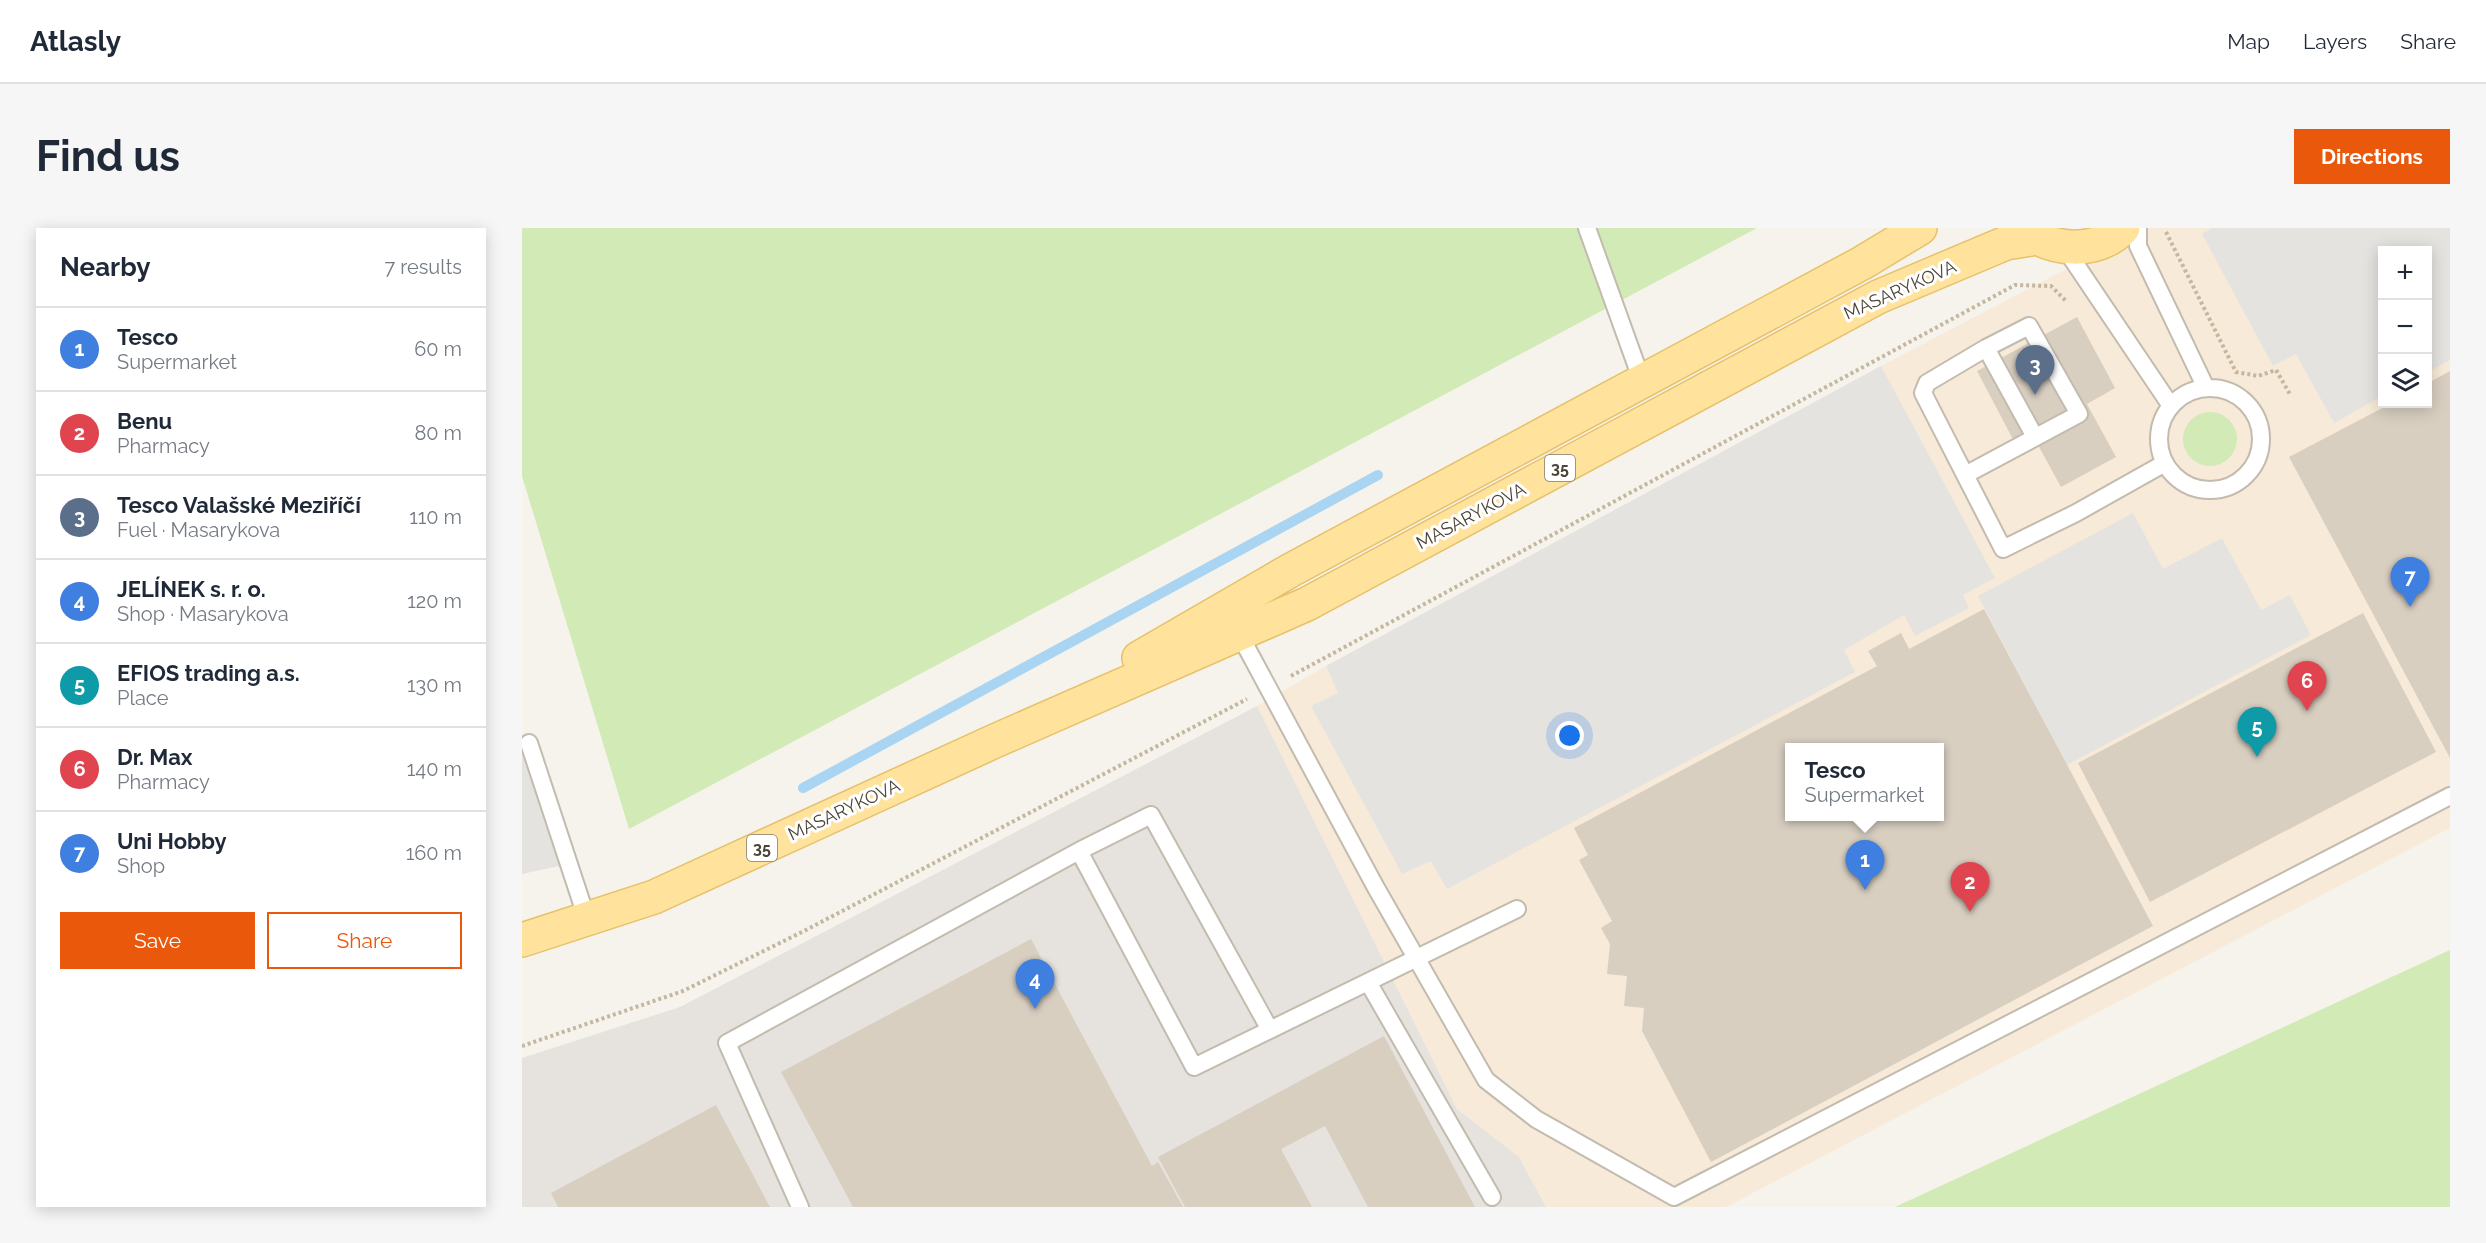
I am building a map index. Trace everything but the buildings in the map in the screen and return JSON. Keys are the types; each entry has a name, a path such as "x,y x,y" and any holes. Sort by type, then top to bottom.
{"main road":[{"name":"MASARYKOVA","path":"522,940 654,897 997,740 1232,621 1291,570 1862,263 1920,228"},
{"name":"MASARYKOVA","path":"1232,621 1307,604 1878,297 2007,243 2041,238 2094,245 2108,240 2124,228"}],"lane":[{"path":"1587,228 1642,381"},
{"path":"2138,228 2138,246 2206,388"},
{"path":"2041,238 2099,299 2171,406"},
{"path":"1965,476 2079,414 2029,326 1927,382 1923,393 1965,476 2002,549 2076,513 2165,464"},
{"path":"1986,348 2035,437"},
{"path":"2206,388 2225,390 2243,400 2256,415 2261,435 2259,455 2250,472 2234,485 2215,491 2195,489 2177,479 2165,464 2160,444 2161,424 2171,406 2187,394 2206,388"},
{"path":"1232,621 1375,886 1486,1080 1536,1119 1674,1197 2450,795"},
{"path":"529,743 587,919"},
{"path":"800,1207 727,1043 1079,851 1151,815 1270,1030"},
{"path":"1079,851 1194,1067 1517,909"},
{"path":"1368,982 1492,1197"}],"path":[{"path":"2166,228 2175,252 2236,372 2258,376 2276,370 2291,396"},
{"path":"2149,269 2175,252"},
{"path":"522,1046 683,991 980,840 1268,688 2015,285 2051,286 2078,312 2099,299"}],"shaded area":[{"path":"2145,228 2450,228 2450,828 1726,1207 1546,1207 1519,1157 1457,1109 1257,706 1326,666 1881,366"},
{"path":"2212,228 2450,228 2450,360 2432,370 2432,246 2378,246 2378,398 2334,423 2296,354 2273,366 2202,234"},
{"path":"1881,366 1995,578 1963,595 1969,608 1915,636 1904,615 1844,650 1855,672 1447,889 1431,861 1402,874 1311,706 1338,693 1326,666"},
{"path":"2133,513 2163,569 2222,538 2261,610 2290,595 2311,635 2067,765 1978,596"},
{"path":"1257,706 1457,1109 1519,1157 1546,1207 522,1207 522,1058 680,1007"},
{"path":"522,752 564,865 522,874"}],"green space":[{"path":"522,228 1757,228 629,829 522,476"},
{"path":"2205,412 2215,412 2225,416 2233,424 2237,439 2233,454 2225,462 2215,466 2205,466 2195,462 2187,454 2183,444 2183,434 2187,424 2195,416"},
{"path":"2450,950 2450,1207 1895,1207"}],"waterway":[{"path":"803,788 1378,475"}],"place":[{"name":"Tesco Valašské Meziříčí","path":"2035,395"},
{"name":"Uni Hobby","path":"2410,607"},
{"name":"Dr. Max","path":"2307,711"},
{"name":"EFIOS trading a.s.","path":"2257,757"},
{"name":"Tesco","path":"1865,890"},
{"name":"Benu","path":"1970,912"},
{"name":"JELÍNEK s. r. o.","path":"1035,1009"}]}
